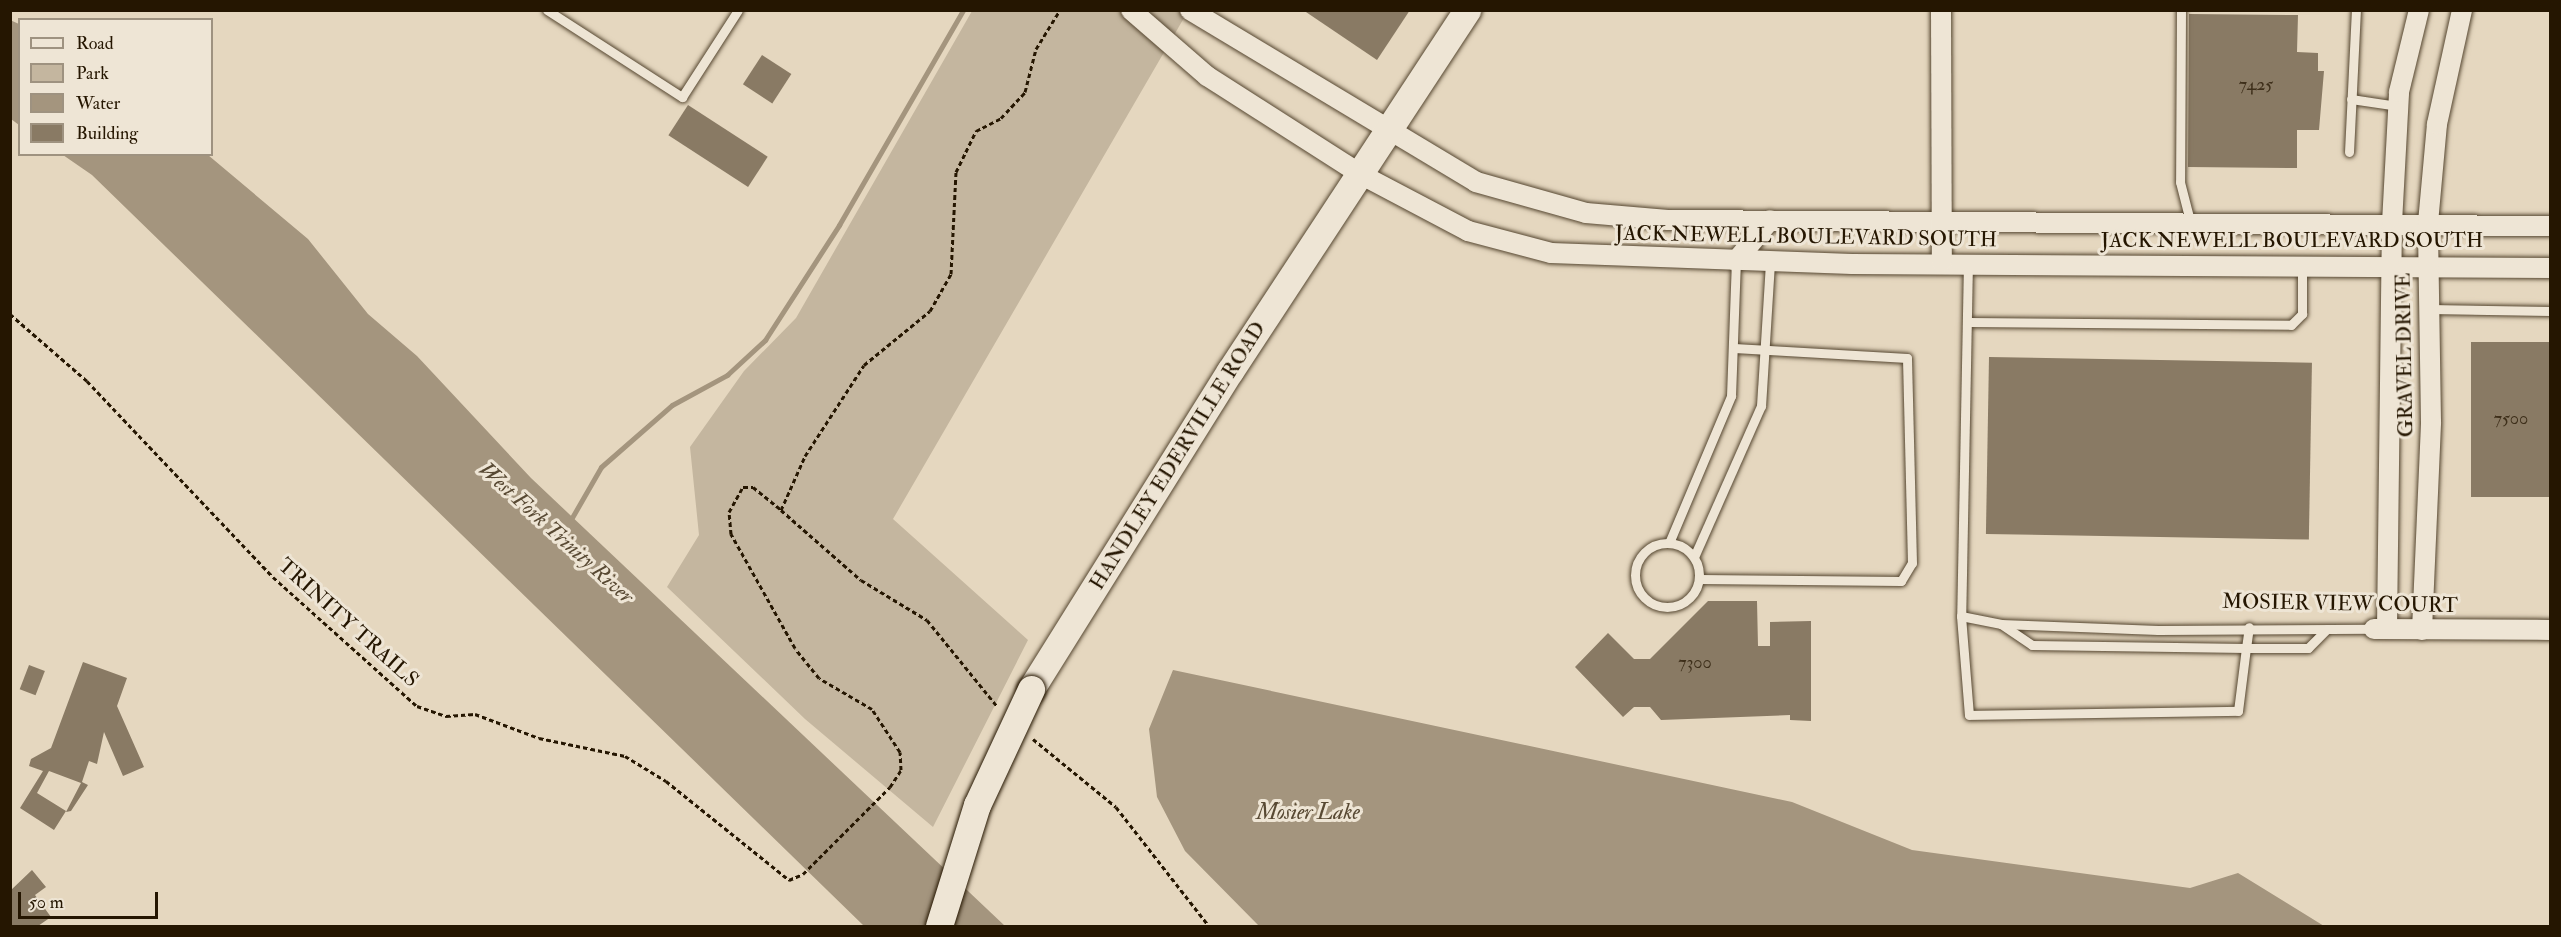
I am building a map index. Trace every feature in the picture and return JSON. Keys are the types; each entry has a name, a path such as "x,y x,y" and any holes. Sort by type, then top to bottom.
{"main road":[{"name":"HANDLEY EDERVILLE ROAD","path":"939,927 977,806 1031,689 1467,10"}],"street":[{"name":"JACK NEWELL BOULEVARD SOUTH","path":"1131,10 1207,76 1360,174 1430,214 1514,245 1611,259 2550,268"},
{"name":"JACK NEWELL BOULEVARD SOUTH","path":"1190,10 1387,132 1476,182 1535,203 1668,220 1942,218 2550,226"},
{"path":"1941,10 1942,262"},
{"name":"GRAVEL DRIVE","path":"2380,629 2392,223 2398,106 2419,10"},
{"name":"GRAVEL DRIVE","path":"2422,630 2431,422 2427,223 2438,124 2462,10"},
{"path":"1736,261 1770,220"},
{"path":"1770,220 1770,261"},
{"name":"MOSIER VIEW COURT","path":"2380,629 2550,630"}],"lane":[{"path":"546,10 682,97 738,10"},
{"path":"2181,10 2180,182 2190,221"},
{"path":"2349,152 2356,10"},
{"path":"2351,99 2398,106"},
{"path":"1736,261 1731,396 1669,543 1639,559 1635,576 1642,595 1661,606 1677,606 1687,601 1699,579 1694,556 1756,422 1765,350 1770,261"},
{"path":"1968,262 1961,616 1969,715 2238,711 2249,627"},
{"path":"1968,322 2291,325 2302,314 2302,266"},
{"path":"2429,309 2550,311"},
{"path":"1699,579 1901,581 1910,572 1907,358 1734,348"},
{"path":"1669,543 1694,556"},
{"path":"1961,616 2001,624 2032,645 2308,648 2327,629"},
{"name":"MOSIER VIEW COURT","path":"2001,624 2129,628 2380,629"},
{"path":"2175,627 2177,646"}],"path":[{"name":"TRINITY TRAILS","path":"10,314 87,381 273,577 417,706 446,716 475,714 539,738 625,756 666,781 771,871 789,880 803,874 876,800 901,770 896,739 872,709 819,678 795,648 731,534 729,512 743,487 753,488 781,510 805,456 864,365 930,311 951,274 956,172 975,131 1001,118 1025,92 1036,49 1060,10"}],"green space":[{"path":"972,11 1188,11 893,519 1028,640 933,827 805,719 667,587 699,535 690,447 744,371 796,318"}],"water":[{"path":"10,20 18,24 18,124 11,119"},
{"name":"West Fork Trinity River","path":"64,156 209,156 308,239 368,314 417,356 531,478 1005,926 864,926 92,175"},
{"name":"Mosier Lake","path":"1173,670 1792,802 1912,850 2190,888 2238,873 2324,926 1259,926 1185,851 1157,797 1149,729"}],"building":[{"path":"1303,10 1410,10 1377,60"},
{"path":"2189,14 2298,15 2297,52 2318,53 2318,71 2324,71 2319,130 2297,130 2297,168 2188,167"},
{"path":"762,55 791,74 772,103 743,84"},
{"path":"688,105 768,157 748,187 668,135"},
{"path":"2471,342 2550,342 2550,497 2471,497"},
{"path":"1989,357 2312,363 2309,540 1986,534"},
{"path":"1708,601 1757,601 1758,646 1770,646 1770,622 1811,621 1811,721 1790,720 1790,715 1661,720 1650,707 1634,707 1623,717 1575,667 1608,633 1634,659 1650,659"},
{"path":"83,662 127,678 117,706 144,767 123,776 104,732 97,764 89,761 82,782 88,785 71,811 66,812 81,783 49,771 37,793 66,811 54,830 20,808 43,771 29,766 31,759 51,748"},
{"path":"29,665 45,671 36,695 20,689"},
{"path":"32,870 46,887 35,895 51,917 38,926 10,926 10,891"}],"waterway":[{"name":"West Fork Trinity River","path":"570,521 601,467 672,405 727,375 765,340 839,225 963,10"}]}
